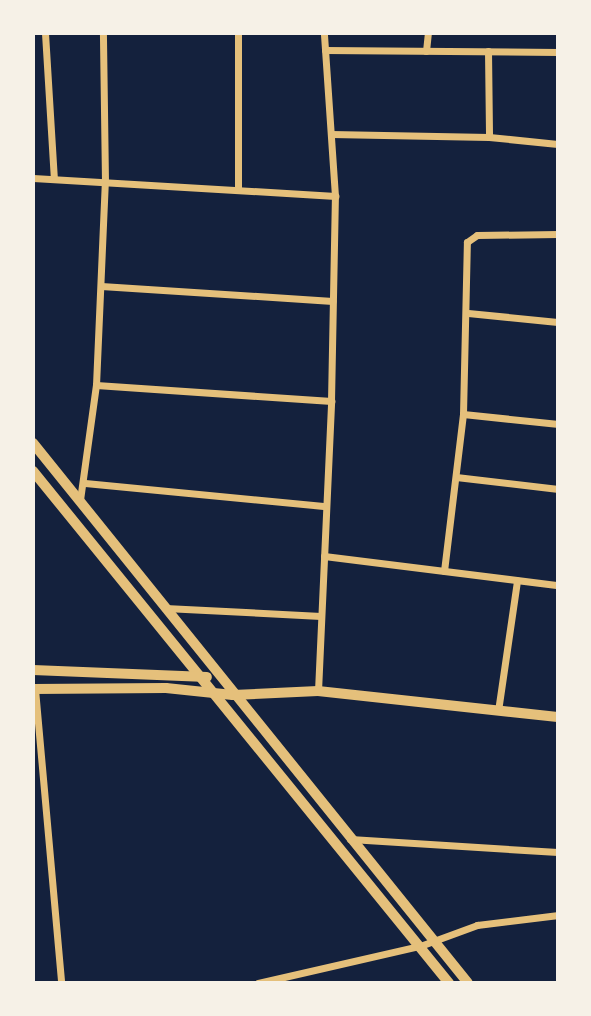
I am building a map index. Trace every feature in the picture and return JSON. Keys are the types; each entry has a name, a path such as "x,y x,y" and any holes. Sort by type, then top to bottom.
{"street":[{"path":"45,33 54,179"},
{"path":"80,500 85,483 96,385 101,286 105,182 103,33"},
{"path":"238,33 238,190"},
{"path":"318,691 331,401 335,196 324,33"},
{"path":"426,51 428,33"},
{"path":"325,51 558,52"},
{"path":"488,51 489,138"},
{"path":"331,134 489,138 558,144"},
{"path":"33,178 335,196"},
{"path":"444,571 463,414 468,313 467,242 471,237 558,234"},
{"path":"101,286 333,301"},
{"path":"468,313 558,322"},
{"path":"96,385 331,401"},
{"path":"463,414 558,424"},
{"path":"33,443 233,695 468,983"},
{"path":"33,471 205,677 449,983"},
{"path":"456,477 558,489"},
{"path":"85,483 326,506"},
{"path":"324,556 558,585"},
{"path":"498,711 517,580"},
{"path":"164,608 321,616"},
{"path":"33,670 205,677 223,680 245,691"},
{"path":"61,983 34,689 233,695 245,691 318,691 558,718"},
{"path":"350,839 558,852"},
{"path":"258,983 420,946 477,925 558,915"}]}
